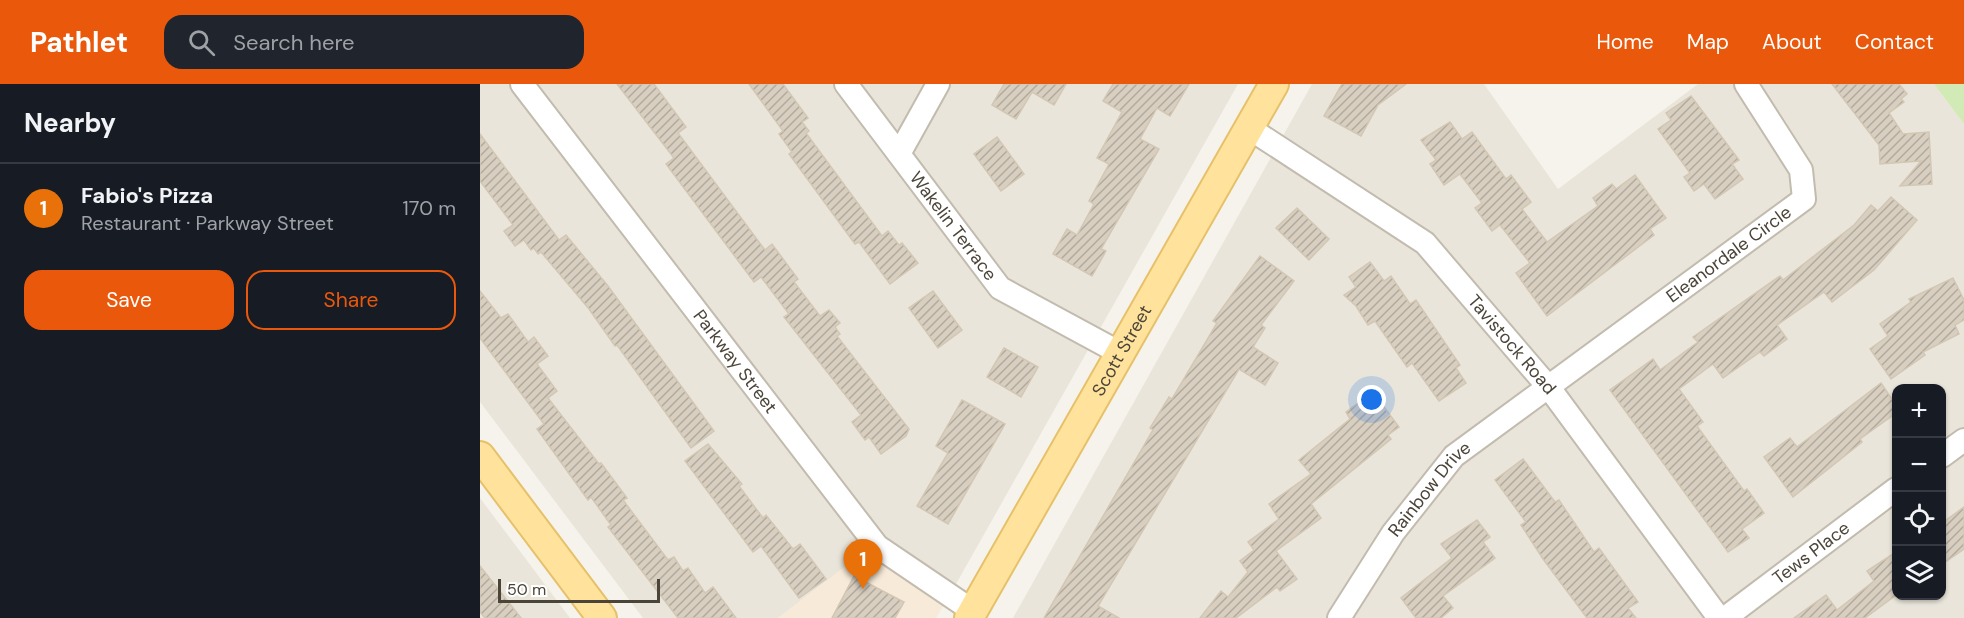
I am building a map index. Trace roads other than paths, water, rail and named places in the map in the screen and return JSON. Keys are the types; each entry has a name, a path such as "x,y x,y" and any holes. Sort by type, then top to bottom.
{"main road":[{"name":"Scott Street","path":"971,614 1274,84"},
{"path":"480,456 602,618"}],"street":[{"name":"Parkway Street","path":"522,84 877,546 971,614"},
{"name":"Wakelin Terrace","path":"846,84 1000,288 1120,353"},
{"path":"899,154 938,84"},
{"name":"Eleanordale Circle","path":"1550,389 1804,199 1801,170 1746,84"},
{"name":"Tavistock Road","path":"1249,128 1425,243 1550,389 1719,618"},
{"name":"Rainbow Drive","path":"1339,618 1393,533 1454,456 1550,389"},
{"path":"1946,453 1964,440"},
{"name":"Tews Place","path":"1725,618 1892,492"}],"place":[{"name":"Fabio's Pizza","path":"863,589"}]}
